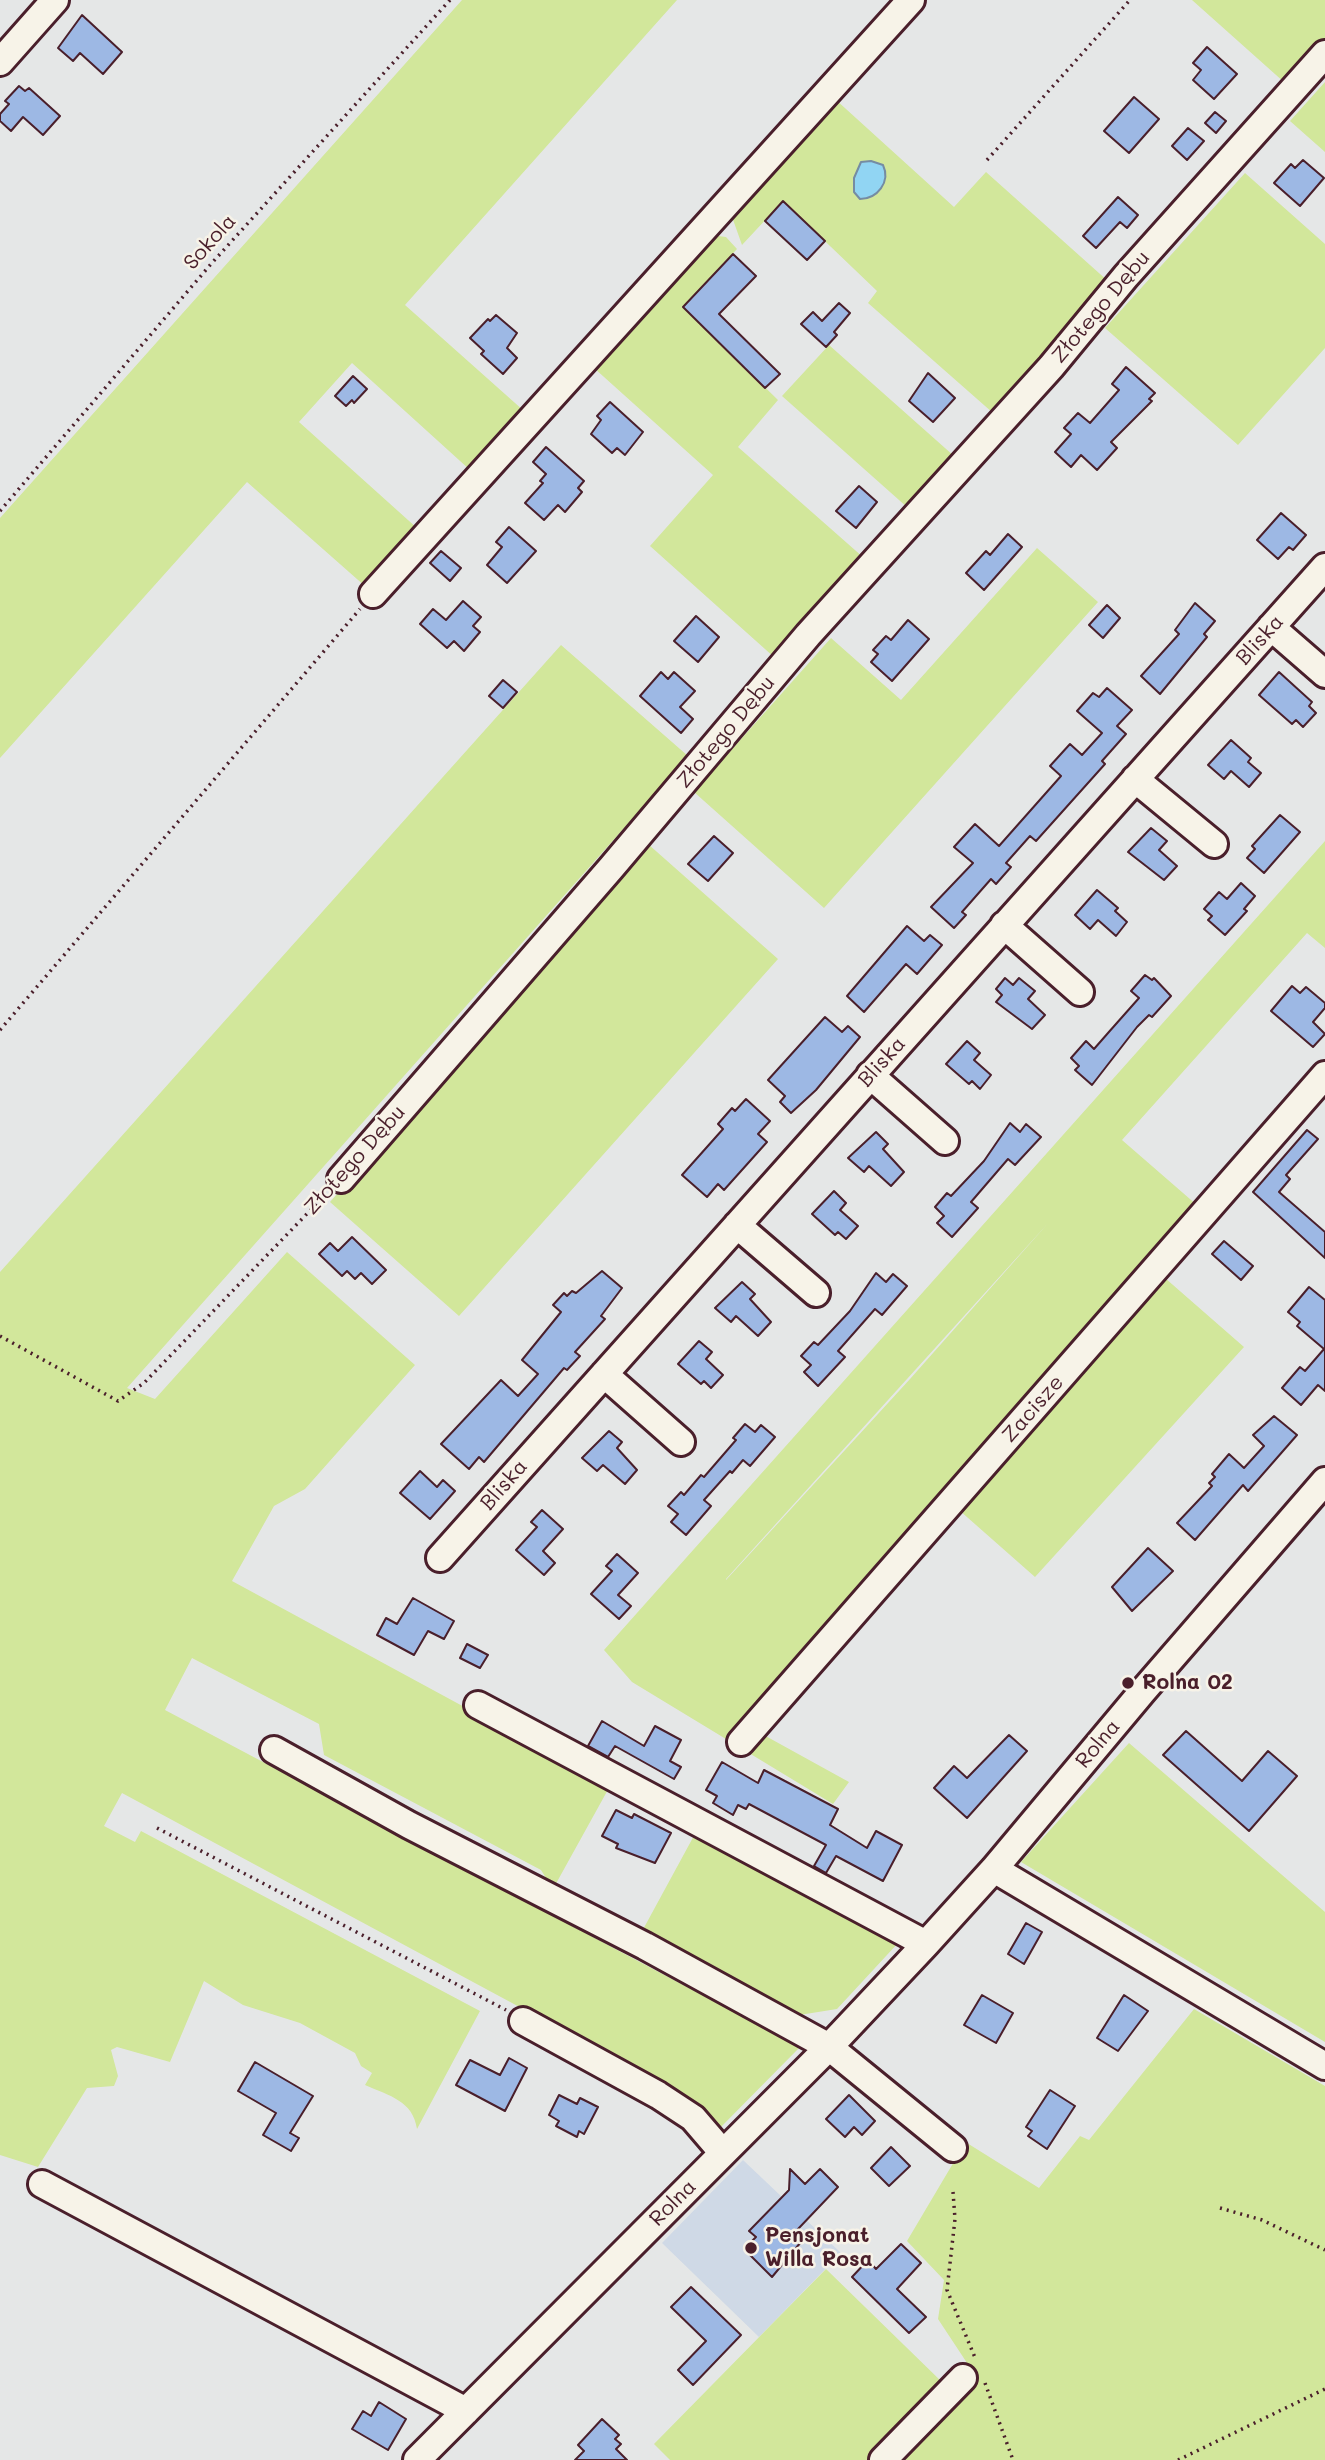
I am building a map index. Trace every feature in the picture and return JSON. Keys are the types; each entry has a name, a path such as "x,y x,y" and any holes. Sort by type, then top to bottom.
{"street":[{"path":"0,62 55,0"},
{"path":"373,594 911,0"},
{"name":"Złotego Dębu","path":"341,1179 611,868 808,635 1051,367 1126,276 1325,54"},
{"name":"Bliska","path":"440,1558 1325,567"},
{"path":"1271,627 1325,674"},
{"path":"1135,779 1214,844"},
{"path":"1004,925 1080,992"},
{"path":"870,1075 944,1141"},
{"name":"Zacisze","path":"741,1742 1325,1075"},
{"path":"737,1225 816,1293"},
{"path":"604,1374 681,1442"},
{"name":"Rolna","path":"417,2460 829,2048 926,1944 995,1868 1143,1691 1325,1481"},
{"path":"478,1705 926,1944"},
{"path":"274,1750 409,1825 645,1946 829,2048 953,2148"},
{"path":"995,1868 1325,2066"},
{"path":"523,2021 658,2095 693,2118 723,2153"},
{"path":"43,2184 466,2411"},
{"path":"883,2460 975,2374"}],"path":[{"name":"Sokola","path":"0,511 211,264 450,0"},
{"path":"987,160 1130,0"},
{"path":"0,1030 373,594"},
{"name":"Złotego Dębu","path":"0,1336 118,1401 144,1383 341,1179"},
{"path":"157,1828 492,2001 523,2021"},
{"path":"953,2192 955,2219 947,2290 975,2374 1013,2460"},
{"path":"1220,2208 1262,2220 1325,2250"},
{"path":"1178,2460 1325,2389"}],"shaded area":[{"name":"Pensjonat Willa Rosa","path":"743,2160 841,2253 759,2337 662,2243"}],"green space":[{"path":"462,0 677,0 405,305 524,411 470,470 352,363 299,422 418,529 366,587 247,482 0,758 0,518"},
{"path":"1192,0 1325,0 1325,38 1285,83"},
{"path":"1325,82 1325,152 1290,121"},
{"path":"835,99 954,207 986,172 1109,282 993,413 868,303 877,291 783,201 742,245 731,214"},
{"path":"1245,173 1325,244 1325,348 1238,445 1105,328"},
{"path":"710,235 726,237 737,249 683,307 778,400 738,447 864,558 775,658 650,546 713,475 594,368"},
{"path":"829,345 954,456 908,508 782,396"},
{"path":"1037,548 1098,602 824,908 694,792 831,638 901,700"},
{"path":"561,645 688,756 127,1388 155,1399 287,1252 415,1365 305,1489 274,1506 232,1581 610,1786 553,1889 541,1870 324,1755 319,1724 192,1658 165,1710 800,2047 716,2132 538,2017 122,1793 104,1826 135,1842 141,1831 480,2011 417,2129 411,2112 405,2106 391,2096 365,2085 372,2073 361,2066 355,2053 300,2023 243,2005 204,1981 170,2062 117,2047 111,2050 118,2076 114,2086 87,2088 38,2167 0,2155 0,1272"},
{"path":"1325,841 1325,948 1307,933 1122,1140 1198,1206 986,1447 925,1508 742,1723 849,1782 833,1804 632,1682 604,1650","holes":["1050,1221 910,1379 726,1580"]},
{"path":"648,844 778,959 459,1316 330,1202"},
{"path":"1165,1278 1244,1347 1035,1577 959,1510"},
{"path":"1129,1743 1325,1912 1325,2042 1021,1862"},
{"path":"696,1832 899,1942 837,2009 793,2016 640,1935"},
{"path":"1194,2009 1325,2086 1325,2460 902,2460 961,2401 969,2387 971,2369 938,2319 944,2280 907,2241 955,2160 951,2133 1039,2188 1080,2136 1089,2140"},
{"path":"826,2269 943,2383 868,2460 670,2460 654,2444"}],"water":[{"path":"871,161 883,165 884,183 877,193 860,199 854,192 854,178 861,162"}],"building":[{"path":"82,15 122,52 103,74 80,53 73,61 58,48"},
{"path":"1207,47 1237,74 1214,99 1193,80 1201,70 1193,63"},
{"path":"19,86 25,91 29,88 60,116 43,135 23,117 11,131 0,121 0,114 9,104 5,101"},
{"path":"1134,97 1159,119 1129,153 1104,131"},
{"path":"1215,112 1226,121 1216,133 1205,123"},
{"path":"1188,128 1204,141 1187,160 1172,146"},
{"path":"1303,160 1324,178 1300,206 1274,183 1291,164 1295,168"},
{"path":"1118,197 1138,215 1127,228 1120,222 1096,248 1083,236"},
{"path":"783,201 825,241 807,260 765,221"},
{"path":"733,254 756,276 719,314 780,374 765,388 683,307"},
{"path":"839,303 850,313 834,332 837,335 826,347 801,324 813,312 822,321"},
{"path":"496,315 517,333 507,348 517,358 503,374 481,354 484,351 470,338 488,319 490,321"},
{"path":"1126,367 1155,393 1149,399 1152,401 1111,442 1117,448 1097,470 1081,455 1071,467 1055,452 1071,434 1064,428 1078,413 1090,423 1119,390 1112,384"},
{"path":"928,373 955,398 933,422 909,401"},
{"path":"353,376 367,389 354,403 352,400 346,406 335,396"},
{"path":"610,402 643,432 625,455 617,448 612,453 591,434 601,420 597,416"},
{"path":"546,447 584,481 578,488 582,492 565,512 558,505 544,520 525,503 543,483 540,481 546,474 533,462"},
{"path":"859,486 877,502 856,528 836,511"},
{"path":"1281,513 1306,535 1293,550 1289,547 1278,559 1257,540"},
{"path":"509,527 536,551 507,583 487,565 502,547 496,542"},
{"path":"1008,534 1022,547 984,590 966,573 986,551 990,555"},
{"path":"441,551 461,568 450,581 430,563"},
{"path":"463,601 481,617 473,626 480,632 464,651 454,641 447,648 420,624 433,609 446,620"},
{"path":"1195,603 1215,621 1204,634 1207,637 1160,694 1141,676 1179,634 1175,630"},
{"path":"1107,605 1120,618 1103,638 1089,625"},
{"path":"696,616 719,637 698,662 674,641"},
{"path":"908,620 929,639 892,681 871,662 878,654 873,650 886,636 891,640"},
{"path":"661,672 668,679 674,672 695,691 680,707 693,719 681,733 640,696"},
{"path":"1279,672 1312,702 1309,706 1316,713 1303,727 1296,720 1292,724 1259,695"},
{"path":"503,680 517,692 503,708 489,696"},
{"path":"1107,688 1132,710 1117,726 1126,734 1102,761 1105,764 1036,841 1030,836 1006,863 1011,867 996,884 991,879 962,912 966,915 954,928 931,907 973,863 954,847 975,824 999,846 1061,776 1050,766 1070,744 1082,755 1102,733 1077,711 1093,693 1099,697"},
{"path":"1231,740 1251,758 1248,762 1261,773 1249,787 1231,771 1224,779 1208,765"},
{"path":"1280,815 1300,832 1264,873 1247,858 1255,849 1252,846"},
{"path":"1151,828 1167,841 1159,850 1177,866 1164,880 1128,852"},
{"path":"714,836 733,853 708,881 688,864"},
{"path":"1241,883 1255,896 1244,909 1247,911 1225,935 1208,920 1212,916 1204,909 1219,892 1227,899"},
{"path":"1097,890 1118,908 1115,911 1127,922 1116,936 1098,920 1090,929 1075,915"},
{"path":"907,926 924,941 930,935 942,945 917,974 906,964 864,1012 847,996"},
{"path":"1145,975 1152,980 1154,978 1171,996 1152,1017 1149,1015 1137,1027 1092,1085 1075,1070 1079,1066 1071,1058 1086,1041 1094,1049 1139,998 1131,991"},
{"path":"1005,978 1013,985 1019,978 1035,991 1028,999 1045,1015 1032,1029 996,1002 1002,995 996,989"},
{"path":"1292,986 1300,993 1306,987 1325,1003 1325,1008 1313,1022 1325,1034 1313,1047 1271,1011"},
{"path":"825,1017 842,1032 848,1026 860,1037 816,1090 791,1113 780,1102 785,1096 768,1080"},
{"path":"967,1041 980,1053 974,1060 991,1075 980,1089 972,1081 969,1084 946,1064"},
{"path":"746,1099 770,1121 758,1134 767,1142 724,1190 718,1184 707,1197 682,1175 723,1129 718,1124 732,1108 735,1111"},
{"path":"1010,1123 1020,1132 1026,1124 1041,1137 1015,1165 1008,1159 971,1202 978,1208 952,1237 937,1223 944,1216 935,1207 947,1193 951,1196 984,1161"},
{"path":"1307,1130 1318,1139 1286,1175 1290,1179 1279,1192 1325,1232 1325,1258 1253,1192"},
{"path":"876,1132 888,1144 883,1149 904,1172 891,1186 869,1166 864,1172 848,1158"},
{"path":"834,1191 846,1203 840,1210 858,1226 846,1239 838,1232 835,1235 812,1214"},
{"path":"352,1237 386,1270 372,1284 361,1273 355,1279 347,1271 342,1276 319,1254 330,1243 338,1251"},
{"path":"1224,1241 1253,1266 1241,1280 1212,1254"},
{"path":"602,1271 622,1288 601,1316 605,1319 575,1352 580,1356 567,1370 564,1368 484,1462 479,1457 469,1469 441,1444 501,1380 518,1396 538,1374 522,1360 561,1312 553,1305 564,1293 567,1296 572,1291 576,1293"},
{"path":"876,1273 886,1282 893,1274 907,1286 882,1315 875,1309 838,1351 845,1357 818,1386 804,1372 811,1365 801,1356 814,1342 818,1345 850,1311"},
{"path":"742,1282 755,1294 750,1299 771,1322 758,1336 736,1316 731,1322 715,1308"},
{"path":"1309,1287 1325,1300 1325,1391 1318,1385 1301,1405 1282,1388 1300,1367 1305,1371 1324,1349 1297,1326 1300,1322 1288,1312"},
{"path":"699,1341 712,1352 706,1359 723,1375 711,1388 704,1381 701,1384 678,1364"},
{"path":"1274,1416 1297,1435 1248,1491 1243,1485 1195,1540 1177,1523 1212,1486 1209,1483 1215,1477 1212,1474 1229,1454 1244,1468 1264,1446 1253,1435"},
{"path":"745,1424 755,1432 761,1425 775,1437 750,1466 743,1460 732,1473 730,1471 704,1500 711,1506 686,1535 671,1522 678,1514 668,1506 681,1492 684,1495 701,1475 704,1477 736,1440 733,1438"},
{"path":"609,1431 622,1442 617,1448 637,1470 625,1484 603,1465 597,1471 582,1458"},
{"path":"420,1471 437,1487 443,1480 455,1491 430,1519 400,1493"},
{"path":"542,1510 563,1529 543,1551 555,1563 544,1575 516,1550 537,1527 531,1522"},
{"path":"1148,1548 1173,1571 1132,1611 1112,1587"},
{"path":"617,1554 638,1573 618,1595 631,1606 619,1619 591,1594 612,1571 606,1566"},
{"path":"413,1598 454,1621 444,1639 428,1631 414,1655 377,1635 386,1618 397,1624"},
{"path":"467,1644 488,1655 480,1668 460,1658"},
{"path":"602,1721 644,1746 655,1726 681,1740 670,1761 681,1767 674,1779 615,1746 608,1757 588,1746"},
{"path":"1186,1731 1242,1781 1268,1751 1297,1776 1249,1831 1163,1755"},
{"path":"1009,1735 1027,1751 967,1818 934,1788 954,1766 967,1778"},
{"path":"722,1762 758,1783 764,1770 838,1809 830,1825 867,1848 876,1831 902,1845 883,1881 836,1856 826,1873 814,1866 826,1845 749,1804 746,1809 738,1805 733,1815 713,1803 717,1796 706,1790"},
{"path":"616,1810 632,1818 634,1814 671,1833 655,1863 616,1848 618,1844 602,1836"},
{"path":"1026,1923 1042,1932 1024,1964 1008,1954"},
{"path":"982,1995 1013,2013 996,2043 964,2025"},
{"path":"1124,1995 1148,2011 1118,2051 1097,2038"},
{"path":"509,2058 527,2068 505,2111 456,2085 470,2060 500,2075"},
{"path":"255,2062 313,2096 290,2133 299,2138 291,2151 263,2135 276,2113 238,2091"},
{"path":"1050,2090 1075,2106 1047,2149 1028,2136 1032,2131 1026,2127"},
{"path":"559,2095 577,2104 580,2098 598,2107 584,2134 579,2131 577,2137 556,2126 559,2121 549,2115"},
{"path":"849,2095 875,2121 862,2135 854,2127 845,2137 826,2119"},
{"path":"891,2147 910,2166 889,2186 871,2168"},
{"path":"790,2169 805,2184 820,2169 838,2187 798,2229 806,2236 772,2277 750,2255 758,2246 752,2241 756,2237 749,2231 789,2190"},
{"path":"901,2244 921,2263 897,2289 926,2317 909,2333 852,2277 868,2260 876,2269"},
{"path":"691,2287 741,2335 693,2385 678,2370 706,2341 671,2307"},
{"path":"379,2402 406,2419 388,2450 352,2429 363,2411 371,2416"},
{"path":"602,2419 619,2435 615,2439 621,2444 616,2449 627,2460 575,2460 584,2451 578,2445"}],"place":[{"name":"Rolna 02","path":"1128,1683"},
{"name":"Pensjonat Willa Rosa","path":"751,2248"}]}
